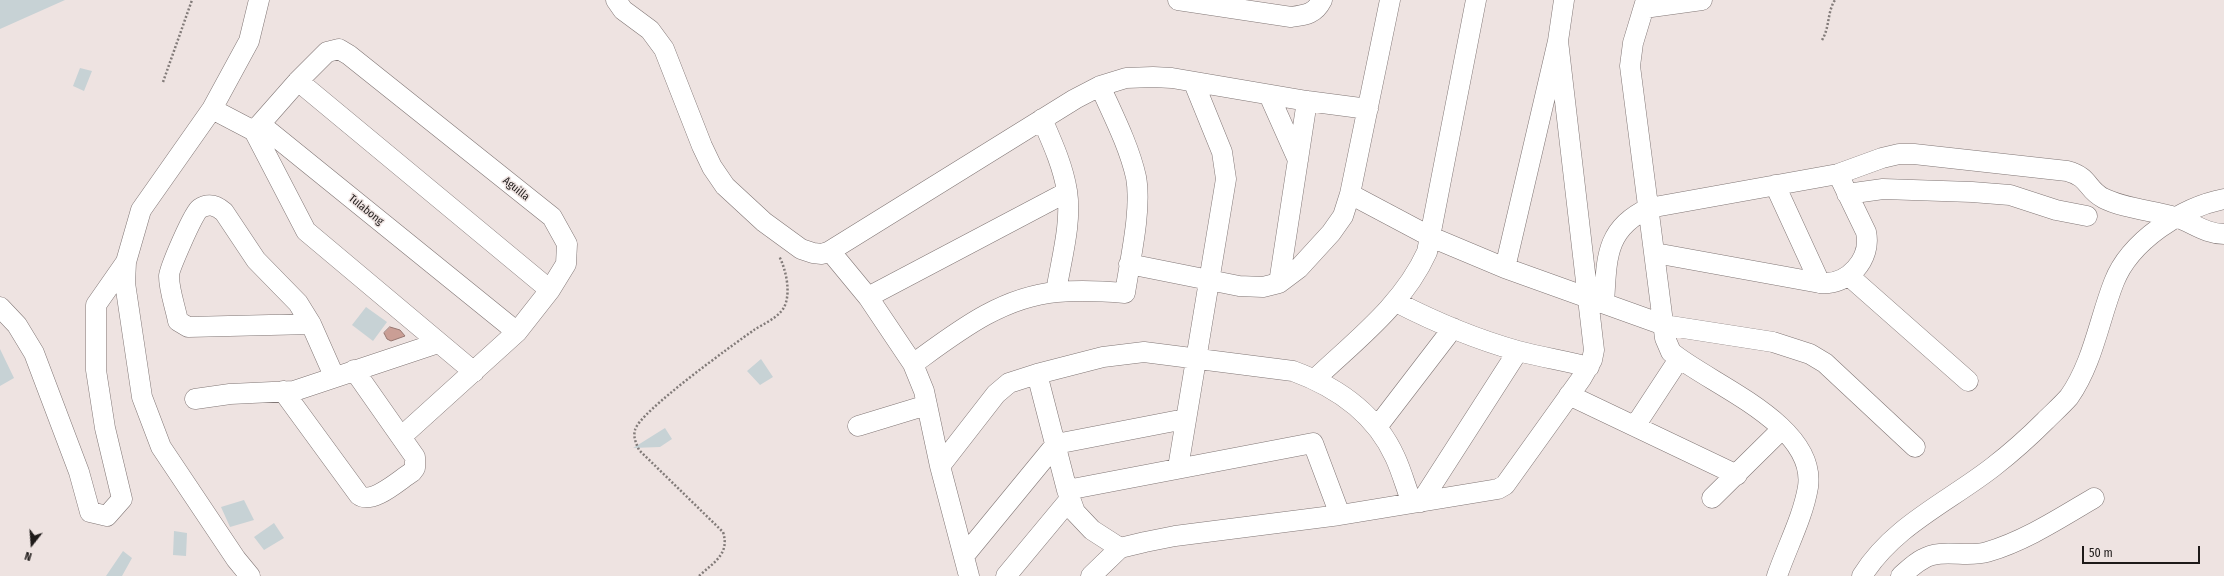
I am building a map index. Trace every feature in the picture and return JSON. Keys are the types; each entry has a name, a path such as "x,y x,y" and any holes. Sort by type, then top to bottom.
{"street":[{"path":"250,576 236,559 161,447 142,397 125,283 126,262 141,210 212,109 249,41 259,0"},
{"path":"616,0 623,10 650,30 664,49 702,146 712,167 725,186 743,204 774,230 801,249 813,253 822,254 830,251 1042,119 1100,86 1126,78 1153,77 1368,109"},
{"path":"1178,0 1291,17 1308,15 1318,9 1322,0"},
{"path":"1129,264 1210,281 1263,287 1279,283 1300,268 1331,233 1343,216 1350,194 1390,0"},
{"path":"1315,379 1396,302 1420,269 1431,237 1476,0"},
{"path":"1505,268 1558,41 1564,0"},
{"path":"1702,0 1645,4 1633,43 1630,66 1667,346 1679,359 1756,408 1782,429 1802,454 1808,471 1808,486 1801,512 1777,576"},
{"path":"1091,576 1120,548 1175,536 1340,515 1498,489 1505,485 1570,395 1589,366 1594,350 1596,300 1558,41"},
{"name":"Aguilla","path":"257,127 298,81 327,52 339,49 349,55 552,217 566,244 566,264 550,290 517,332 401,437"},
{"path":"298,81 550,290"},
{"path":"1178,468 1185,419 1225,195 1225,166 1222,152 1194,83"},
{"path":"914,364 964,328 1007,304 1056,292 1091,291 1125,293 1136,217 1136,178 1124,141 1100,86"},
{"path":"1269,95 1298,160"},
{"path":"1279,283 1307,101"},
{"name":"Tulabong","path":"212,109 257,127 517,332"},
{"path":"1042,119 1056,152 1067,192 1068,216 1056,292"},
{"path":"257,127 306,231 474,372"},
{"path":"1596,300 1612,240 1621,226 1636,214 1649,208 1838,174 1882,158 1899,154 1914,154 2067,171 2078,174 2101,196 2112,202 2177,217 2206,231 2224,234"},
{"path":"1655,253 1820,283 1831,284 1841,282 1849,276 1865,255 1868,242 1866,232 1838,174"},
{"path":"1775,185 1820,283"},
{"path":"1848,194 1883,189 1972,192 2010,196 2056,210 2087,216"},
{"path":"868,296 1067,192"},
{"path":"1350,194 1431,237 1505,268 1664,325 1773,342 1810,354 1825,363 1915,447"},
{"path":"1862,576 1873,558 1891,539 1919,517 1993,467 2038,428 2068,398 2082,376 2114,281 2124,264 2150,235 2177,217 2224,199"},
{"path":"311,324 188,327 178,321 170,282 170,268 198,210 209,205 217,207 224,212 256,260 298,303 311,324 334,376"},
{"path":"830,251 868,296 914,364 927,405 940,466 969,576"},
{"path":"0,307 17,325 34,353 79,472 90,512 107,516 122,499 105,428 96,370 96,304 126,262"},
{"path":"1849,276 1968,381"},
{"path":"1396,302 1453,328 1518,351 1589,366"},
{"path":"1377,427 1453,328"},
{"path":"195,399 230,394 294,391 334,376 438,343"},
{"path":"1417,502 1518,351"},
{"path":"940,466 996,394 1009,384 1037,374 1124,354 1144,352 1294,371 1315,379 1356,405 1377,427 1396,458 1417,502"},
{"path":"1635,426 1679,359"},
{"path":"283,391 359,495 363,498 372,498 412,472 415,468 415,457 354,370"},
{"path":"1037,374 1068,494 1082,521 1120,548"},
{"path":"1570,395 1737,475"},
{"path":"858,426 927,405"},
{"path":"964,556 1056,444 1185,419"},
{"path":"1712,498 1782,429"},
{"path":"1006,576 1068,494 1178,468 1313,443 1340,515"},
{"path":"1901,576 1924,558 1940,554 1968,555 1987,552 2019,539 2094,498"}],"path":[{"path":"163,82 192,0"},
{"path":"1822,40 1827,31 1829,14 1835,0"},
{"path":"699,576 723,552 726,542 723,532 639,450 634,439 635,429 640,419 661,401 726,350 775,318 783,309 786,300 787,288 782,262 771,240 774,230"}],"shaded area":[{"path":"390,327 400,330 405,336 391,341 387,339 384,333"}],"building":[{"path":"0,0 65,0 0,29"},
{"path":"80,68 92,71 84,91 73,86"},
{"path":"366,307 387,322 373,341 352,325"},
{"path":"0,349 14,378 0,386"},
{"path":"761,359 773,377 760,385 747,371"},
{"path":"665,428 672,439 660,447 633,448"},
{"path":"244,500 254,520 230,527 221,507"},
{"path":"274,523 284,538 264,550 254,537"},
{"path":"174,531 187,533 186,556 173,555"},
{"path":"123,551 132,558 122,576 106,576"}]}
